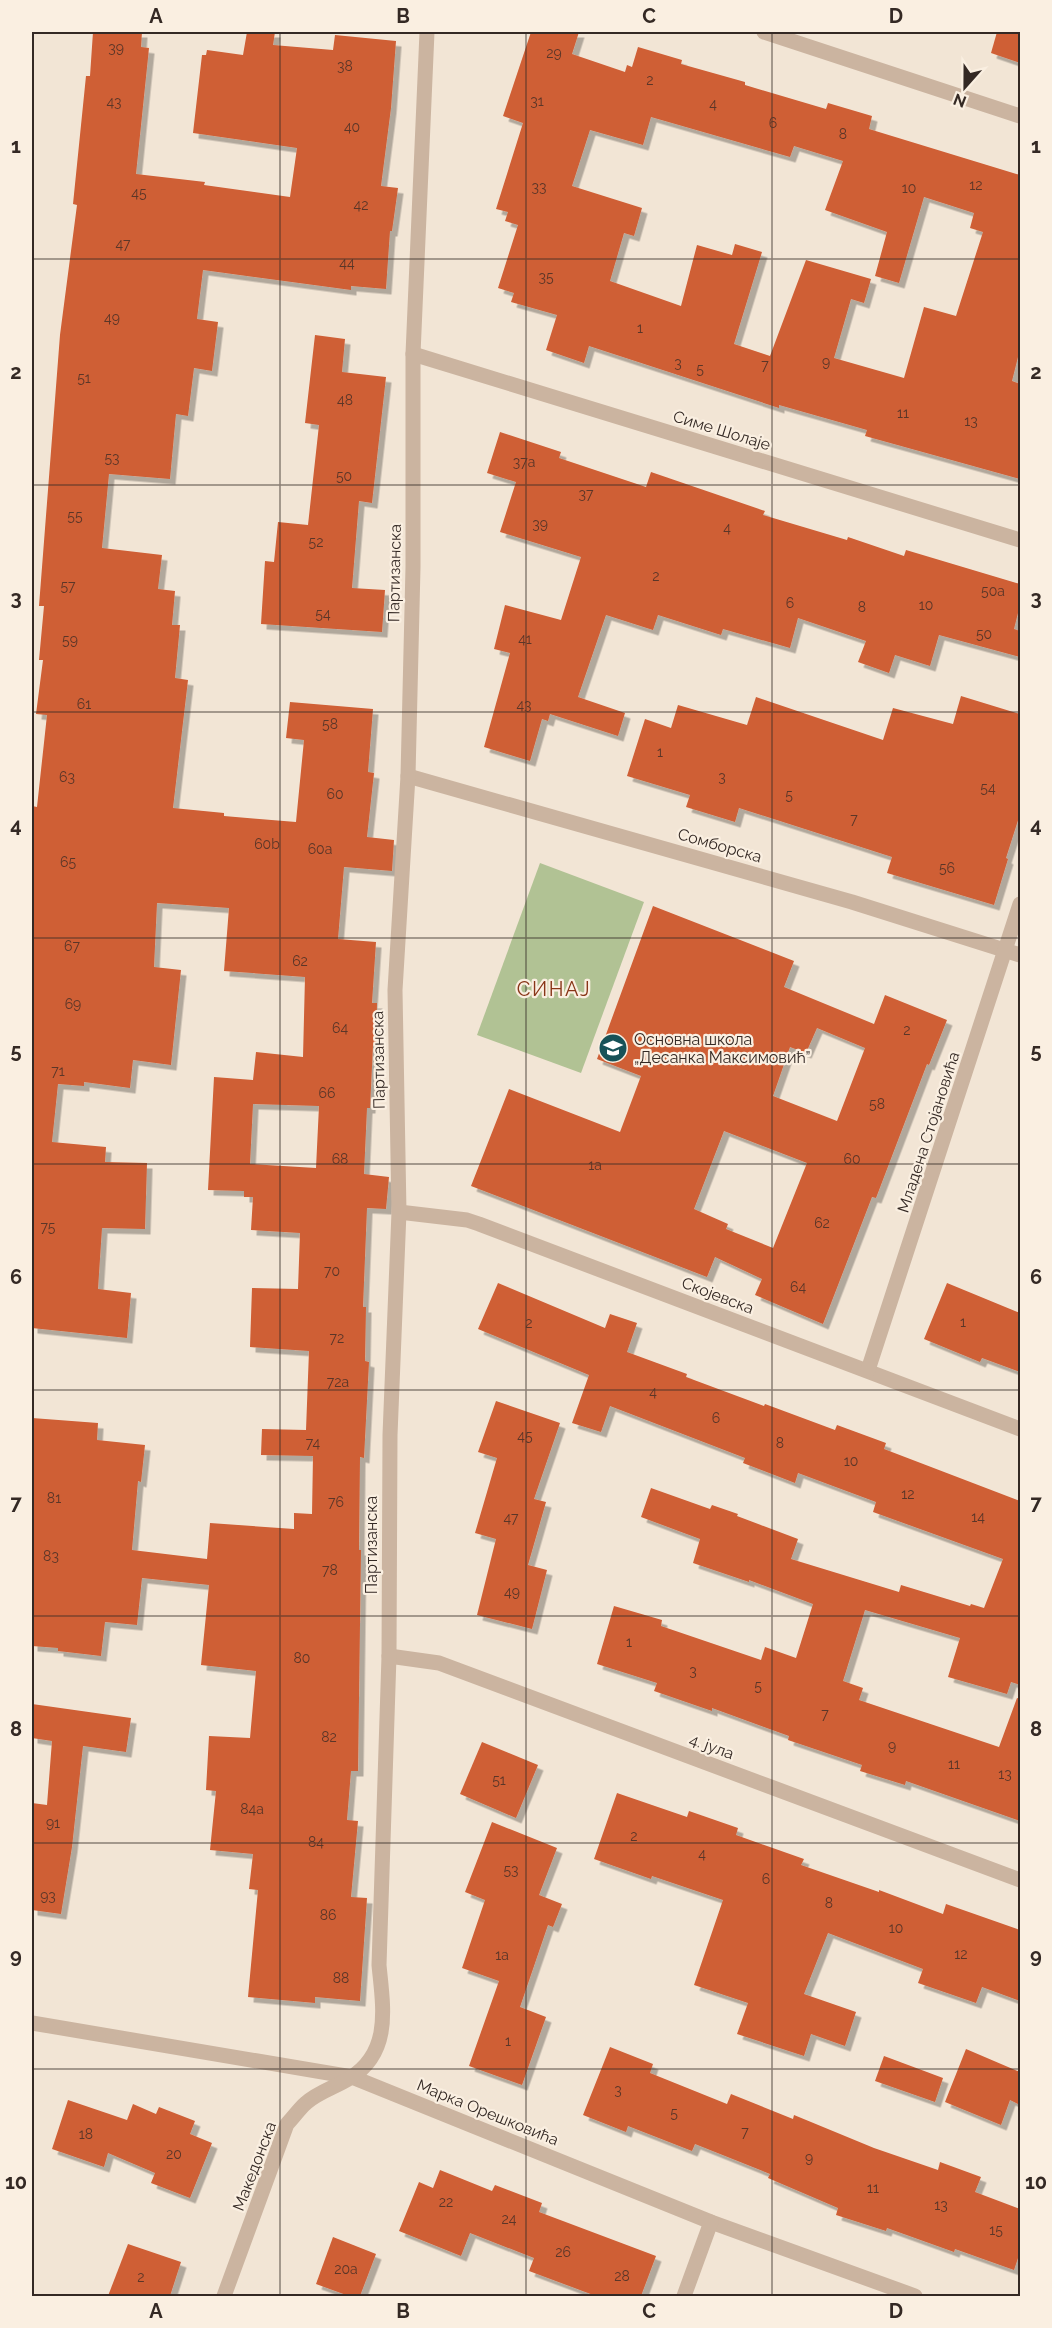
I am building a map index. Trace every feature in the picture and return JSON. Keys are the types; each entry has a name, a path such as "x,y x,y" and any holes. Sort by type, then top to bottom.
{"street":[{"name":"Партизанска","path":"352,2077 375,2054 383,2016 379,1965 389,1656 390,1435 399,1212 395,990 408,776 413,567 413,354 427,32"},
{"path":"764,32 1020,116"},
{"name":"Симе Шолаје","path":"413,354 1020,540"},
{"name":"Сомборска","path":"408,776 831,896 1014,953"},
{"name":"Младена Стојановића","path":"868,1370 1014,953 1020,904"},
{"name":"Скојевска","path":"399,1212 467,1220 479,1224 1020,1429"},
{"name":"4. јула","path":"389,1656 439,1663 1020,1880"},
{"name":"Марка Орешковића","path":"32,2023 352,2077 711,2222 915,2296"},
{"name":"Македонска","path":"224,2296 288,2124 306,2103 352,2077"},
{"path":"684,2296 711,2222"}],"green space":[{"path":"540,863 644,902 581,1073 477,1035"}],"building":[{"path":"93,32 142,32 141,47 149,48 136,174 205,182 204,185 290,197 297,148 193,133 202,55 206,55 207,50 243,55 247,32 275,32 273,45 333,50 335,35 396,41 391,108 381,186 398,188 392,231 390,231 386,289 351,286 351,290 203,270 197,319 218,322 212,371 194,368 188,416 176,414 170,479 109,474 102,548 162,555 158,589 175,591 172,625 180,625 175,678 188,680 173,808 224,813 224,816 296,822 304,740 286,738 290,702 373,709 368,772 374,773 367,837 394,840 392,871 344,867 338,939 376,942 372,1003 377,1003 376,1045 373,1045 370,1108 367,1108 364,1174 389,1177 386,1209 367,1208 363,1307 366,1307 365,1361 369,1362 364,1458 360,1457 358,1771 351,1771 347,1820 358,1821 351,1897 367,1898 360,2001 315,1997 315,2003 248,1997 258,1890 249,1889 253,1854 210,1850 216,1791 206,1790 209,1736 250,1738 256,1671 201,1665 209,1585 142,1578 137,1625 105,1622 101,1656 32,1646 32,1418 98,1423 97,1440 145,1445 141,1482 138,1481 132,1550 207,1559 210,1523 294,1529 294,1513 312,1514 313,1456 261,1455 262,1429 306,1430 309,1351 250,1347 252,1288 298,1289 300,1233 251,1230 253,1197 244,1197 244,1191 208,1190 214,1077 253,1080 256,1052 303,1057 305,977 224,971 229,908 157,903 154,967 181,970 171,1065 133,1060 130,1088 84,1082 84,1086 58,1084 52,1142 106,1147 105,1162 147,1163 145,1229 102,1228 98,1289 131,1293 127,1338 32,1328 32,806 37,807 47,715 36,714 43,660 39,660 44,606 39,606 60,335 77,205 73,204 86,76 90,76","holes":["253,1104 319,1106 316,1168 250,1164"]},
{"path":"531,32 579,32 572,54 625,72 627,65 632,67 638,47 682,60 681,64 826,109 828,103 872,116 869,129 1020,175 1020,349 1012,381 1020,384 1020,479 865,436 867,430 779,405 779,408 589,346 584,363 546,350 557,315 511,302 514,293 498,288 518,225 505,221 508,212 496,209 523,123 503,116","holes":["651,117 790,157 794,146 843,161 825,210 887,232 875,276 899,283 924,197 974,213 970,228 983,232 956,316 924,307 904,378 834,358 851,299 864,303 871,279 806,260 770,356 734,344 762,252 735,244 732,255 697,245 681,306 610,281 624,233 634,236 642,208 572,186 590,130 643,145"]},
{"path":"997,32 1020,32 1020,63 991,53"},
{"path":"315,335 345,339 342,372 386,377 372,503 359,501 352,588 385,590 382,632 261,624 265,561 274,562 278,522 308,525 319,425 305,423"},
{"path":"500,432 561,452 559,458 646,487 651,472 765,511 763,515 847,540 848,537 904,556 906,550 1020,584 1020,605 1014,629 1020,631 1020,657 939,635 930,666 895,655 889,673 858,662 866,641 798,618 790,648 723,629 721,635 658,615 653,630 606,615 578,697 625,713 618,736 550,714 548,721 542,719 530,761 484,747 510,653 494,649 505,605 561,620 581,557 500,532 516,482 487,473"},
{"path":"961,696 1020,714 1020,814 994,905 887,873 892,857 739,808 735,822 686,807 690,795 627,776 645,719 671,728 678,705 747,725 756,697 883,740 893,708 953,724"},
{"path":"653,906 794,961 784,987 874,1024 885,995 947,1020 929,1065 927,1064 876,1198 872,1197 823,1324 755,1295 762,1279 715,1257 707,1277 471,1186 509,1089 620,1132 641,1076 597,1059","holes":["817,1028 865,1048 837,1121 773,1096 790,1047 806,1053","724,1131 807,1163 773,1248 726,1229 728,1224 694,1209"]},
{"path":"498,1283 605,1328 610,1314 637,1323 627,1352 764,1406 765,1404 835,1430 837,1425 886,1443 884,1449 1020,1501 1020,1685 1011,1682 1007,1694 948,1677 960,1638 865,1610 843,1681 863,1688 859,1700 999,1747 1017,1698 1020,1699 1020,1821 906,1781 905,1785 860,1771 862,1765 788,1740 789,1736 712,1708 712,1711 654,1691 657,1683 597,1664 614,1606 662,1620 661,1626 761,1660 765,1647 796,1658 813,1604 749,1580 749,1582 693,1563 700,1539 641,1517 651,1488 710,1509 712,1505 738,1514 737,1516 798,1539 791,1559 899,1592 901,1585 970,1606 971,1604 984,1608 1003,1559 873,1512 876,1502 798,1473 795,1483 743,1463 745,1458 610,1406 601,1432 572,1423 589,1375 478,1329"},
{"path":"947,1283 1020,1313 1020,1372 982,1358 980,1362 924,1339"},
{"path":"496,1401 560,1423 534,1499 546,1502 528,1565 547,1570 532,1629 477,1615 496,1539 475,1533 497,1458 478,1452"},
{"path":"32,1704 131,1718 126,1752 83,1746 72,1847 61,1914 32,1910 32,1803 47,1805 52,1741 32,1738"},
{"path":"482,1742 538,1765 516,1818 460,1794"},
{"path":"617,1793 687,1817 689,1811 738,1828 736,1835 804,1859 801,1865 879,1892 879,1890 943,1914 946,1904 1020,1930 1020,2001 982,1987 976,2003 918,1983 923,1969 828,1933 804,1994 856,2012 845,2046 811,2034 804,2056 737,2034 748,2003 694,1985 723,1900 594,1859"},
{"path":"492,1822 557,1848 539,1895 562,1904 553,1927 548,1925 520,2007 546,2017 522,2085 469,2066 499,1981 462,1968 485,1900 465,1892"},
{"path":"610,2047 653,2064 650,2073 727,2104 731,2094 793,2119 794,2115 874,2148 938,2170 940,2162 981,2177 975,2192 1020,2209 1020,2252 1014,2270 955,2249 954,2252 887,2228 886,2231 836,2215 838,2208 768,2178 770,2174 695,2144 692,2151 628,2126 626,2132 583,2115"},
{"path":"966,2049 1020,2072 1020,2105 1010,2100 1001,2125 945,2102"},
{"path":"884,2056 943,2078 935,2102 875,2081"},
{"path":"68,2100 127,2120 133,2104 156,2114 159,2107 195,2121 190,2134 212,2143 190,2198 151,2183 155,2173 108,2153 104,2167 52,2149"},
{"path":"440,2170 492,2191 495,2185 542,2203 539,2212 656,2256 641,2296 596,2296 529,2271 534,2258 470,2233 461,2256 399,2231 419,2182 433,2188"},
{"path":"333,2237 376,2254 360,2296 349,2296 316,2284"},
{"path":"128,2244 181,2262 170,2296 108,2296"}],"place":[{"name":"Основна школа „Десанка Максимовић”","path":"613,1048"}],"district":[{"name":"СИНАЈ","path":"554,989"}]}
